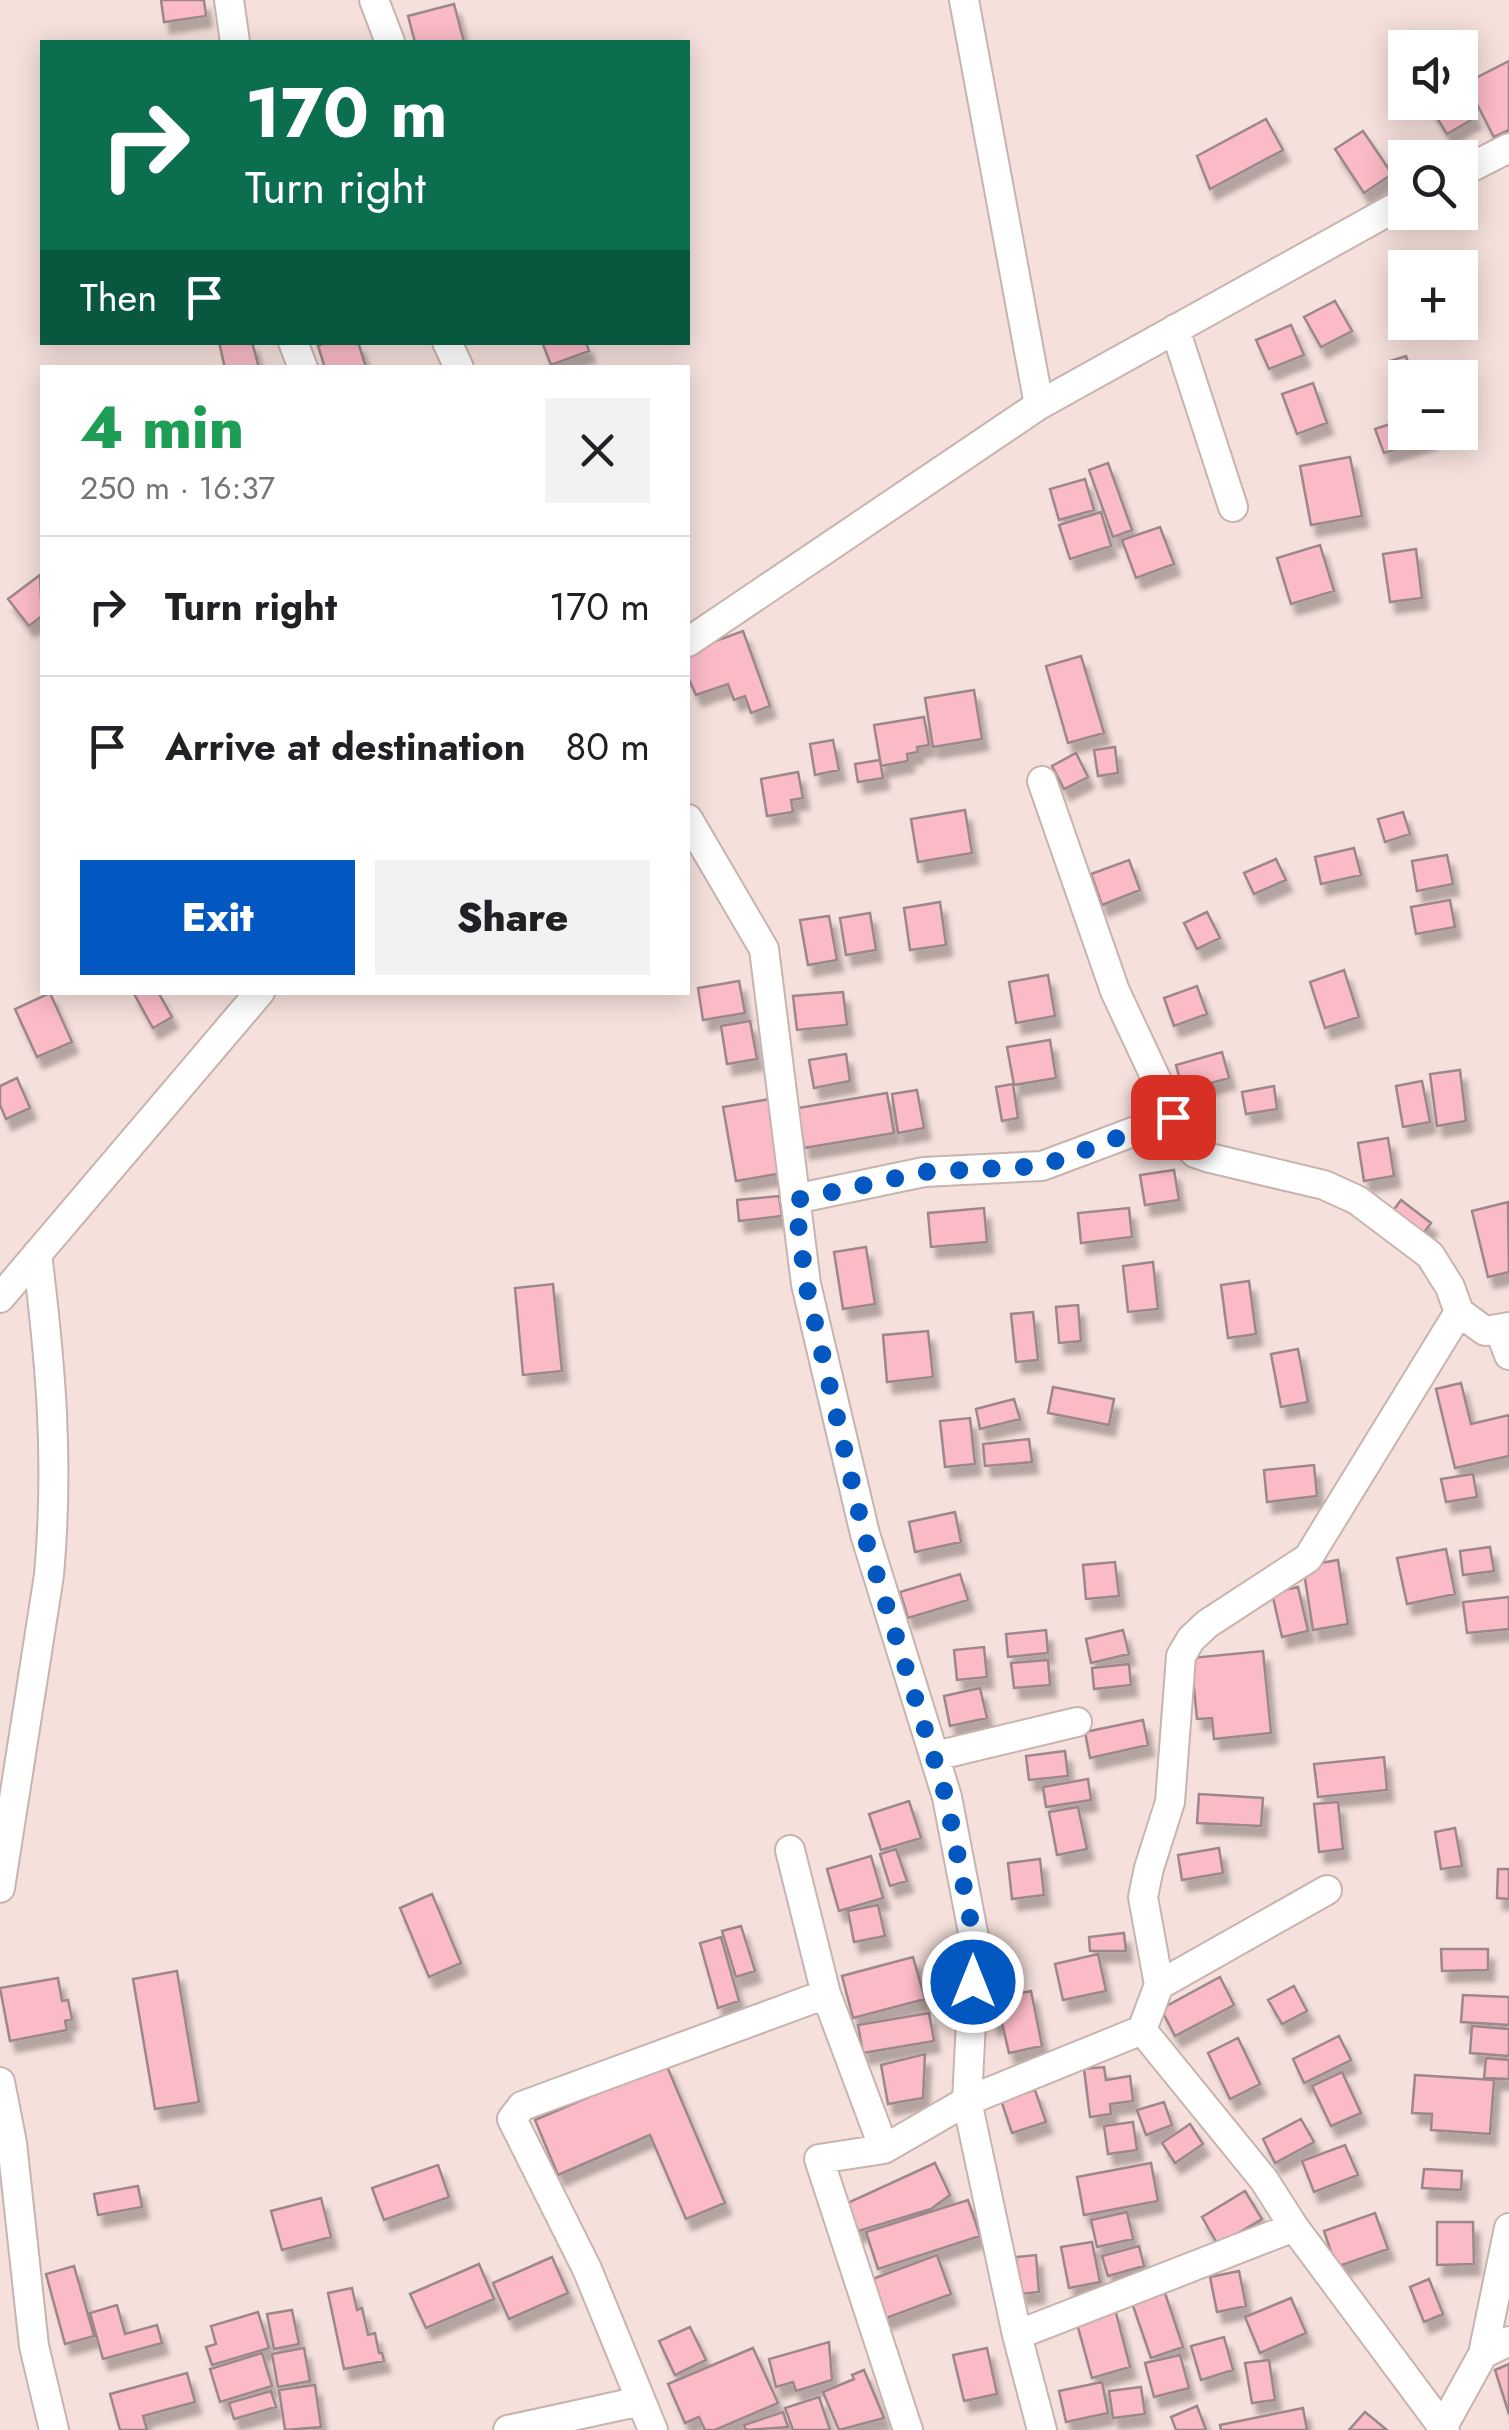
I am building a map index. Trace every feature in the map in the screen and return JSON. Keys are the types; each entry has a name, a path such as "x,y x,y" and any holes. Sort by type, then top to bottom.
{"street":[{"path":"230,0 235,40"},
{"path":"374,0 389,40"},
{"path":"964,0 1040,405"},
{"path":"1478,164 1509,148"},
{"path":"690,641 1040,405 1388,211"},
{"path":"1175,329 1232,507"},
{"path":"1042,781 1115,991 1187,1145 1195,1153 1324,1184 1357,1200 1430,1255 1450,1287 1459,1312 1485,1331 1506,1337"},
{"path":"690,822 764,949 806,1284 864,1534 936,1756 975,1943 967,2100 1017,2336 1042,2430"},
{"path":"0,1298 257,995"},
{"path":"795,1200 924,1172 1042,1166 1173,1117"},
{"path":"0,1888 54,1524 56,1442 37,1254"},
{"path":"908,2430 819,2160 884,2148 967,2100 1142,2030 1159,1985 1144,1898 1149,1868 1170,1802 1181,1656 1207,1624 1308,1558 1459,1312"},
{"path":"936,1756 1077,1722"},
{"path":"790,1850 826,1994 884,2148"},
{"path":"1159,1985 1327,1890"},
{"path":"653,2430 588,2270 512,2119 522,2106 826,1994"},
{"path":"1142,2030 1264,2180 1294,2227 1443,2429 1483,2354 1509,2228"},
{"path":"2,2099 12,2143 36,2358 54,2430"},
{"path":"1017,2336 1294,2227"},
{"path":"1483,2354 1509,2341"},
{"path":"508,2430 642,2402"}],"building":[{"path":"161,0 204,0 206,16 164,22"},
{"path":"454,4 463,40 414,40 408,16"},
{"path":"1509,61 1509,130 1494,137 1478,106 1478,77"},
{"path":"1266,119 1283,150 1210,189 1197,156"},
{"path":"1438,120 1471,120 1447,134"},
{"path":"1363,131 1388,168 1388,177 1364,193 1335,149"},
{"path":"1335,301 1352,331 1321,347 1304,317"},
{"path":"1291,325 1304,355 1269,369 1256,340"},
{"path":"220,345 253,345 258,365 224,365"},
{"path":"359,345 365,365 324,365 318,346"},
{"path":"543,345 587,345 589,351 551,365"},
{"path":"1313,383 1327,423 1297,434 1282,394"},
{"path":"1388,425 1388,450 1393,450 1384,453 1375,429"},
{"path":"1350,457 1362,516 1311,525 1300,466"},
{"path":"1108,463 1132,530 1113,537 1089,470"},
{"path":"1085,479 1094,510 1059,520 1050,489"},
{"path":"1101,512 1111,546 1070,559 1059,525"},
{"path":"1160,527 1174,564 1136,578 1122,540"},
{"path":"1320,545 1334,591 1291,604 1277,558"},
{"path":"1416,549 1422,598 1390,602 1383,554"},
{"path":"40,575 40,618 29,626 8,599"},
{"path":"743,631 770,706 751,713 745,696 734,700 728,684 696,695 690,682 690,650"},
{"path":"1081,656 1104,733 1068,743 1046,666"},
{"path":"974,690 982,739 933,747 925,698"},
{"path":"924,717 929,745 907,754 908,761 881,766 874,725"},
{"path":"833,740 839,770 815,775 810,744"},
{"path":"1115,747 1118,773 1098,776 1094,750"},
{"path":"1076,753 1088,777 1064,789 1052,766"},
{"path":"880,760 883,778 858,782 855,764"},
{"path":"798,772 803,798 791,800 793,812 767,816 761,779"},
{"path":"965,810 972,853 918,862 911,819"},
{"path":"1403,812 1410,834 1385,842 1378,819"},
{"path":"1354,848 1361,875 1321,884 1315,857"},
{"path":"1447,855 1453,884 1417,891 1412,861"},
{"path":"1276,859 1286,880 1254,894 1244,873"},
{"path":"1129,860 1140,890 1102,905 1091,874"},
{"path":"1450,900 1455,927 1416,934 1411,907"},
{"path":"940,902 946,945 910,950 904,908"},
{"path":"1207,912 1220,938 1197,949 1184,923"},
{"path":"870,913 876,950 846,955 840,918"},
{"path":"829,916 837,960 808,965 800,920"},
{"path":"1344,970 1359,1017 1325,1028 1310,982"},
{"path":"1048,975 1055,1016 1016,1023 1009,982"},
{"path":"739,981 745,1013 703,1020 698,988"},
{"path":"1197,986 1207,1014 1174,1026 1164,998"},
{"path":"843,992 847,1025 797,1030 793,996"},
{"path":"51,995 72,1042 37,1057 15,1009"},
{"path":"135,995 160,995 172,1017 153,1028"},
{"path":"750,1021 757,1059 727,1064 721,1026"},
{"path":"1050,1040 1056,1078 1014,1085 1007,1047"},
{"path":"1222,1052 1229,1078 1183,1091 1176,1065"},
{"path":"846,1054 850,1081 814,1088 809,1060"},
{"path":"1460,1070 1466,1121 1437,1126 1430,1074"},
{"path":"17,1078 30,1108 6,1119 0,1105 0,1086"},
{"path":"1422,1081 1430,1122 1403,1127 1396,1086"},
{"path":"1013,1084 1018,1118 1002,1121 996,1087"},
{"path":"1274,1086 1277,1109 1246,1114 1242,1092"},
{"path":"917,1090 924,1128 898,1133 892,1094"},
{"path":"887,1093 894,1133 804,1148 798,1108"},
{"path":"770,1099 783,1173 736,1181 723,1107"},
{"path":"1388,1138 1394,1176 1364,1181 1358,1143"},
{"path":"1174,1170 1179,1200 1145,1205 1140,1175"},
{"path":"779,1196 782,1216 739,1221 737,1200"},
{"path":"1401,1200 1431,1223 1420,1238 1390,1215"},
{"path":"1508,1202 1509,1272 1488,1277 1472,1211"},
{"path":"984,1208 987,1242 931,1247 928,1213"},
{"path":"1129,1208 1132,1237 1081,1243 1078,1213"},
{"path":"866,1247 875,1304 843,1309 834,1252"},
{"path":"1153,1262 1158,1309 1128,1312 1123,1266"},
{"path":"1249,1281 1256,1334 1228,1338 1221,1285"},
{"path":"553,1284 562,1371 523,1375 515,1288"},
{"path":"1078,1305 1081,1341 1059,1343 1056,1307"},
{"path":"1033,1312 1038,1360 1016,1362 1011,1314"},
{"path":"928,1331 933,1377 887,1382 883,1335"},
{"path":"1298,1349 1308,1402 1281,1407 1271,1354"},
{"path":"1461,1383 1471,1424 1509,1415 1509,1456 1455,1468 1436,1389"},
{"path":"1053,1387 1114,1399 1109,1425 1048,1413"},
{"path":"1014,1399 1020,1419 980,1429 976,1409"},
{"path":"970,1418 975,1464 945,1467 940,1421"},
{"path":"1029,1439 1032,1462 985,1466 983,1444"},
{"path":"1314,1465 1317,1496 1267,1502 1264,1470"},
{"path":"1473,1474 1477,1497 1446,1502 1441,1479"},
{"path":"955,1512 961,1542 915,1552 909,1522"},
{"path":"1490,1547 1494,1571 1463,1575 1460,1551"},
{"path":"1446,1549 1455,1594 1407,1604 1397,1558"},
{"path":"1338,1560 1348,1624 1313,1630 1303,1566"},
{"path":"1115,1562 1119,1596 1086,1599 1083,1565"},
{"path":"960,1574 968,1600 908,1618 900,1592"},
{"path":"1298,1587 1308,1631 1282,1637 1272,1593"},
{"path":"1509,1597 1509,1629 1467,1633 1463,1602"},
{"path":"1046,1630 1048,1653 1008,1657 1006,1634"},
{"path":"1123,1630 1129,1654 1091,1663 1086,1639"},
{"path":"984,1647 987,1677 957,1680 954,1650"},
{"path":"1263,1651 1271,1733 1214,1739 1212,1718 1197,1719 1191,1658"},
{"path":"1048,1660 1050,1685 1014,1688 1011,1663"},
{"path":"1129,1664 1131,1685 1094,1689 1092,1668"},
{"path":"980,1688 987,1718 950,1726 944,1696"},
{"path":"1143,1720 1148,1745 1090,1758 1085,1732"},
{"path":"1065,1751 1068,1776 1029,1780 1026,1756"},
{"path":"1384,1757 1387,1790 1318,1797 1314,1764"},
{"path":"1088,1779 1091,1800 1046,1807 1043,1787"},
{"path":"1199,1794 1263,1798 1261,1826 1197,1823"},
{"path":"909,1801 921,1838 881,1850 869,1814"},
{"path":"1338,1802 1343,1849 1319,1852 1314,1804"},
{"path":"1078,1807 1087,1849 1057,1855 1049,1812"},
{"path":"1455,1828 1462,1866 1441,1869 1435,1832"},
{"path":"1219,1848 1223,1873 1182,1880 1178,1855"},
{"path":"896,1849 907,1881 890,1886 880,1854"},
{"path":"871,1856 883,1898 839,1911 827,1869"},
{"path":"1040,1859 1044,1895 1012,1899 1008,1863"},
{"path":"1498,1869 1509,1869 1509,1899 1497,1898"},
{"path":"432,1894 461,1963 429,1977 400,1908"},
{"path":"878,1905 885,1936 854,1942 848,1911"},
{"path":"741,1926 755,1971 736,1977 722,1931"},
{"path":"1124,1933 1126,1951 1090,1951 1089,1937"},
{"path":"721,1937 739,2001 718,2008 700,1943"},
{"path":"1441,1949 1488,1949 1488,1970 1442,1971"},
{"path":"1098,1954 1106,1991 1063,2000 1055,1964"},
{"path":"913,1957 925,1999 853,2018 842,1976"},
{"path":"177,1971 199,2102 155,2109 133,1979"},
{"path":"1220,1977 1234,2005 1175,2036 1161,2009"},
{"path":"58,1978 62,2001 68,2000 72,2019 65,2021 67,2030 10,2041 0,1988"},
{"path":"1294,1986 1307,2011 1282,2024 1268,2000"},
{"path":"1031,1991 1042,2046 1009,2053 1002,2023 993,2025 988,2000"},
{"path":"1463,1995 1509,1997 1509,2025 1461,2022"},
{"path":"929,2013 934,2041 863,2053 858,2025"},
{"path":"1472,2026 1509,2029 1509,2056 1470,2053"},
{"path":"1339,2036 1351,2060 1304,2083 1293,2059"},
{"path":"1238,2038 1260,2084 1230,2099 1208,2053"},
{"path":"925,2054 923,2098 888,2104 881,2065"},
{"path":"1486,2058 1509,2060 1509,2079 1484,2078"},
{"path":"666,2064 725,2203 686,2219 650,2135 558,2175 535,2120"},
{"path":"1104,2067 1106,2080 1130,2076 1133,2101 1110,2104 1111,2114 1090,2117 1084,2069"},
{"path":"1342,2072 1361,2113 1331,2126 1312,2086"},
{"path":"1415,2075 1494,2080 1490,2134 1431,2130 1432,2114 1412,2113"},
{"path":"1035,2090 1046,2122 1012,2133 1001,2100"},
{"path":"1164,2102 1172,2125 1146,2135 1137,2110"},
{"path":"1301,2119 1314,2142 1275,2163 1263,2139"},
{"path":"1133,2122 1137,2150 1108,2154 1104,2126"},
{"path":"1190,2124 1203,2144 1175,2163 1162,2143"},
{"path":"1345,2145 1358,2175 1314,2192 1302,2161"},
{"path":"935,2163 950,2195 931,2209 855,2232 841,2206"},
{"path":"1151,2163 1158,2201 1084,2215 1077,2177"},
{"path":"438,2165 449,2197 384,2220 372,2188"},
{"path":"1424,2169 1462,2171 1461,2190 1422,2188"},
{"path":"138,2186 142,2207 98,2215 94,2194"},
{"path":"1245,2191 1262,2219 1218,2245 1202,2217"},
{"path":"321,2198 331,2237 282,2250 271,2211"},
{"path":"968,2200 980,2236 878,2269 866,2232"},
{"path":"1127,2212 1133,2239 1097,2247 1091,2220"},
{"path":"1375,2213 1388,2249 1336,2267 1324,2231"},
{"path":"1437,2222 1473,2222 1474,2264 1437,2265"},
{"path":"1092,2242 1100,2282 1069,2288 1061,2247"},
{"path":"1139,2246 1144,2266 1108,2276 1102,2256"},
{"path":"937,2255 951,2294 881,2320 867,2281"},
{"path":"1036,2255 1039,2292 1020,2294 1016,2257"},
{"path":"552,2257 568,2293 509,2319 493,2283"},
{"path":"479,2264 494,2299 426,2328 410,2294"},
{"path":"74,2266 94,2336 65,2344 46,2274"},
{"path":"1239,2271 1246,2306 1217,2312 1210,2277"},
{"path":"1429,2279 1443,2314 1424,2322 1410,2287"},
{"path":"352,2288 357,2310 362,2308 368,2335 375,2333 384,2361 344,2369 328,2293"},
{"path":"1165,2293 1183,2347 1151,2358 1132,2303"},
{"path":"1291,2298 1306,2333 1260,2353 1245,2317"},
{"path":"117,2305 125,2334 157,2325 162,2343 103,2359 90,2313"},
{"path":"1115,2309 1130,2367 1092,2378 1076,2320"},
{"path":"292,2310 299,2344 274,2349 267,2314"},
{"path":"258,2312 269,2348 212,2365 206,2347 216,2344 211,2326"},
{"path":"690,2327 706,2360 675,2375 659,2341"},
{"path":"1224,2337 1233,2370 1201,2380 1191,2346"},
{"path":"829,2342 832,2380 796,2391 793,2382 776,2387 769,2359"},
{"path":"304,2348 310,2381 278,2387 272,2354"},
{"path":"753,2348 778,2403 715,2430 705,2430 699,2417 685,2423 668,2384"},
{"path":"987,2348 997,2394 964,2401 953,2355"},
{"path":"262,2353 272,2386 220,2402 210,2369"},
{"path":"1180,2355 1189,2388 1154,2397 1145,2363"},
{"path":"1269,2360 1275,2400 1252,2403 1245,2363"},
{"path":"1509,2364 1509,2414 1495,2370"},
{"path":"864,2370 884,2418 839,2430 823,2392 854,2379 852,2375"},
{"path":"187,2373 195,2402 143,2416 147,2430 120,2430 110,2394"},
{"path":"1102,2382 1108,2413 1066,2422 1059,2391"},
{"path":"315,2385 321,2427 285,2430 279,2390"},
{"path":"1141,2387 1145,2414 1113,2418 1109,2391"},
{"path":"271,2391 276,2407 234,2419 229,2403"},
{"path":"819,2397 830,2430 793,2430 785,2408"},
{"path":"1197,2406 1206,2430 1176,2430 1171,2417"},
{"path":"1303,2408 1307,2430 1221,2430 1220,2425"},
{"path":"783,2412 788,2427 746,2430 744,2425"},
{"path":"1365,2412 1387,2430 1349,2430"}],"route":[{"path":"973,1982 975,1943 946,1797 864,1534 806,1284 795,1200 924,1172 1052,1164 1173,1117"}]}
